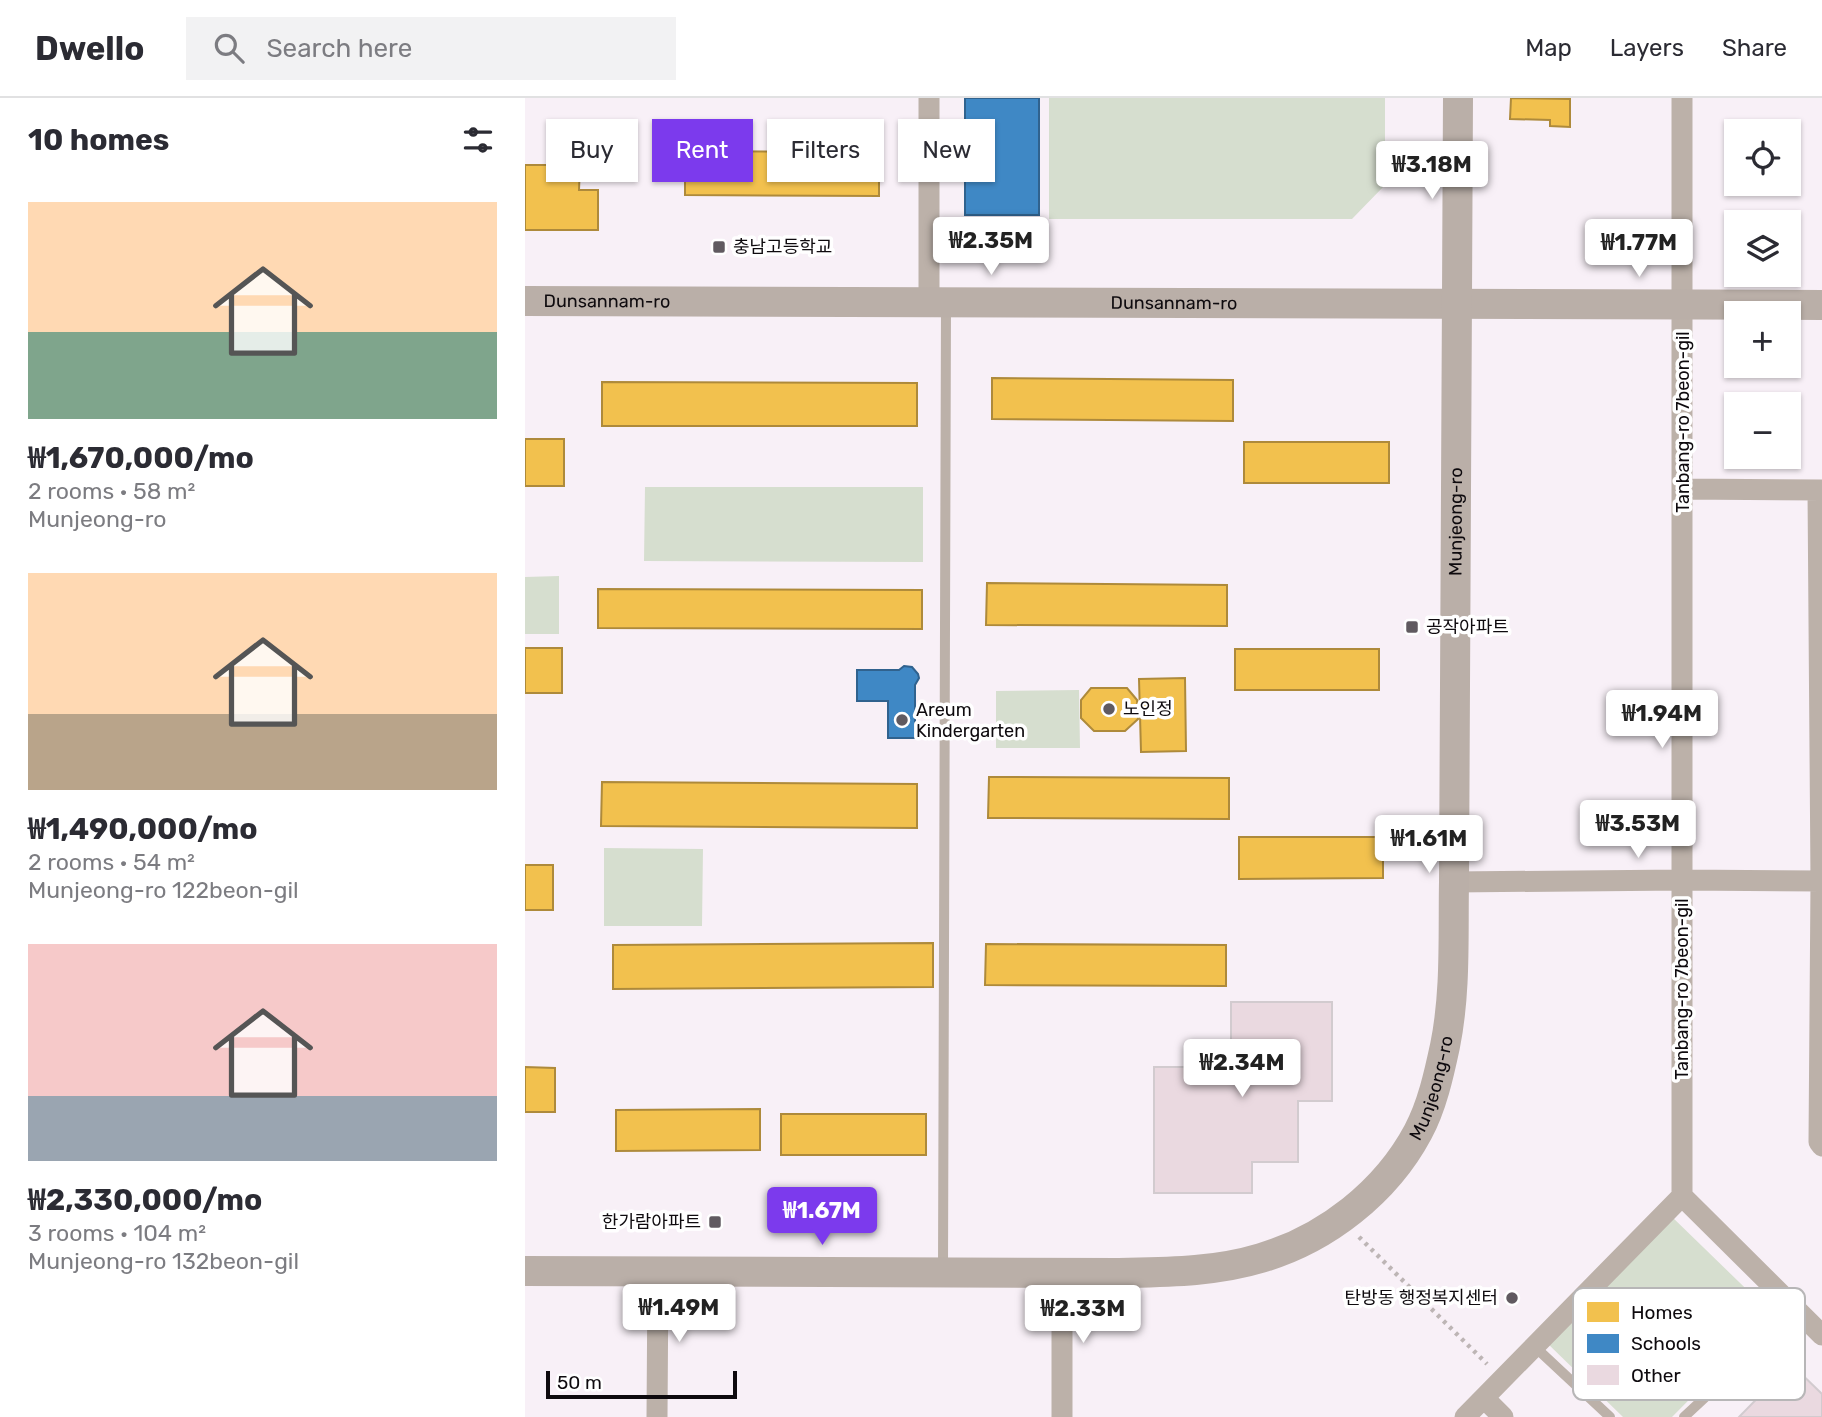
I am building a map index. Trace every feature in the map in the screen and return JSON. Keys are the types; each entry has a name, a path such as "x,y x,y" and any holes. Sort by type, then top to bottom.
{"main road":[{"name":"Munjeong-ro","path":"525,1271 1174,1272 1230,1265 1262,1258 1290,1247 1315,1236 1340,1219 1384,1181 1419,1130 1429,1104 1445,1044 1450,1009 1454,882 1458,98"},
{"name":"Dunsannam-ro","path":"525,301 1822,305"}],"street":[{"path":"929,98 937,302"},
{"name":"Tanbang-ro 7beon-gil","path":"1682,98 1682,1196"},
{"path":"1683,489 1820,490 1822,881 1819,1142 1822,1146"},
{"path":"1454,882 1822,881"},
{"path":"1591,1288 1682,1196 1775,1288"},
{"path":"657,1417 658,1271"},
{"path":"1062,1273 1062,1417"},
{"path":"1465,1417 1573,1306"},
{"path":"1805,1318 1822,1335"},
{"path":"1484,1398 1503,1417"}],"lane":[{"path":"937,302 943,1272"},
{"path":"1534,1346 1573,1382"},
{"path":"1592,1400 1610,1417"},
{"path":"1685,1417 1703,1400"}],"path":[{"path":"1340,1219 1502,1379"}],"green space":[{"path":"1049,98 1385,98 1385,185 1352,219 1049,219"},
{"path":"645,487 923,487 923,562 644,561"},
{"path":"559,576 559,634 525,634 525,577"},
{"path":"1079,690 1080,748 996,748 996,691"},
{"path":"604,848 703,849 702,926 604,926"},
{"path":"1669,1214 1745,1288 1597,1288"},
{"path":"1573,1312 1573,1368 1545,1341"},
{"path":"1606,1400 1689,1400 1672,1417 1623,1417"}],"building: Homes":[{"path":"1511,98 1570,99 1570,127 1550,126 1550,120 1510,119"},
{"path":"753,151 767,151 767,182 879,182 879,196 685,195 685,182 753,182"},
{"path":"525,165 546,165 546,182 579,182 579,190 598,190 598,230 525,230"},
{"path":"992,378 1233,380 1233,421 992,419"},
{"path":"602,382 917,383 917,426 602,426"},
{"path":"525,439 564,439 564,486 525,486"},
{"path":"1244,442 1389,442 1389,483 1244,483"},
{"path":"987,583 1227,585 1227,626 986,625"},
{"path":"598,589 922,590 922,629 598,628"},
{"path":"525,648 562,648 562,693 525,693"},
{"path":"1235,649 1379,649 1379,690 1235,690"},
{"path":"1185,678 1186,751 1141,752 1139,679"},
{"name":"노인정","path":"1091,688 1127,688 1137,700 1138,719 1125,731 1094,731 1081,718 1081,700"},
{"path":"989,777 1229,778 1229,819 988,818"},
{"path":"602,782 917,784 917,828 601,826"},
{"path":"1239,837 1383,837 1383,878 1239,879"},
{"path":"525,865 553,865 553,910 525,910"},
{"path":"933,943 933,987 613,989 613,945"},
{"path":"986,944 1226,945 1226,986 985,985"},
{"path":"525,1067 555,1068 555,1112 525,1112"},
{"path":"760,1109 760,1150 616,1151 616,1110"},
{"path":"781,1114 926,1114 926,1155 781,1155"}],"building: Schools":[{"path":"965,98 1039,98 1039,215 965,215 965,182 995,182 995,119 965,119"},
{"name":"Areum Kindergarten","path":"904,666 912,667 919,678 915,685 915,738 888,738 888,701 857,701 857,670 899,670"}],"building: Other":[{"path":"1231,1002 1332,1002 1332,1101 1298,1101 1298,1162 1252,1162 1252,1193 1154,1193 1154,1067 1231,1067"},
{"path":"1805,1378 1822,1394 1822,1417 1739,1417 1756,1400 1805,1400"}],"place":[{"name":"충남고등학교","path":"719,247"},
{"name":"공작아파트","path":"1412,627"},
{"name":"노인정","path":"1109,709"},
{"name":"Areum Kindergarten","path":"902,720"},
{"name":"한가람아파트","path":"715,1222"},
{"name":"탄방동 행정복지센터","path":"1512,1298"}]}
